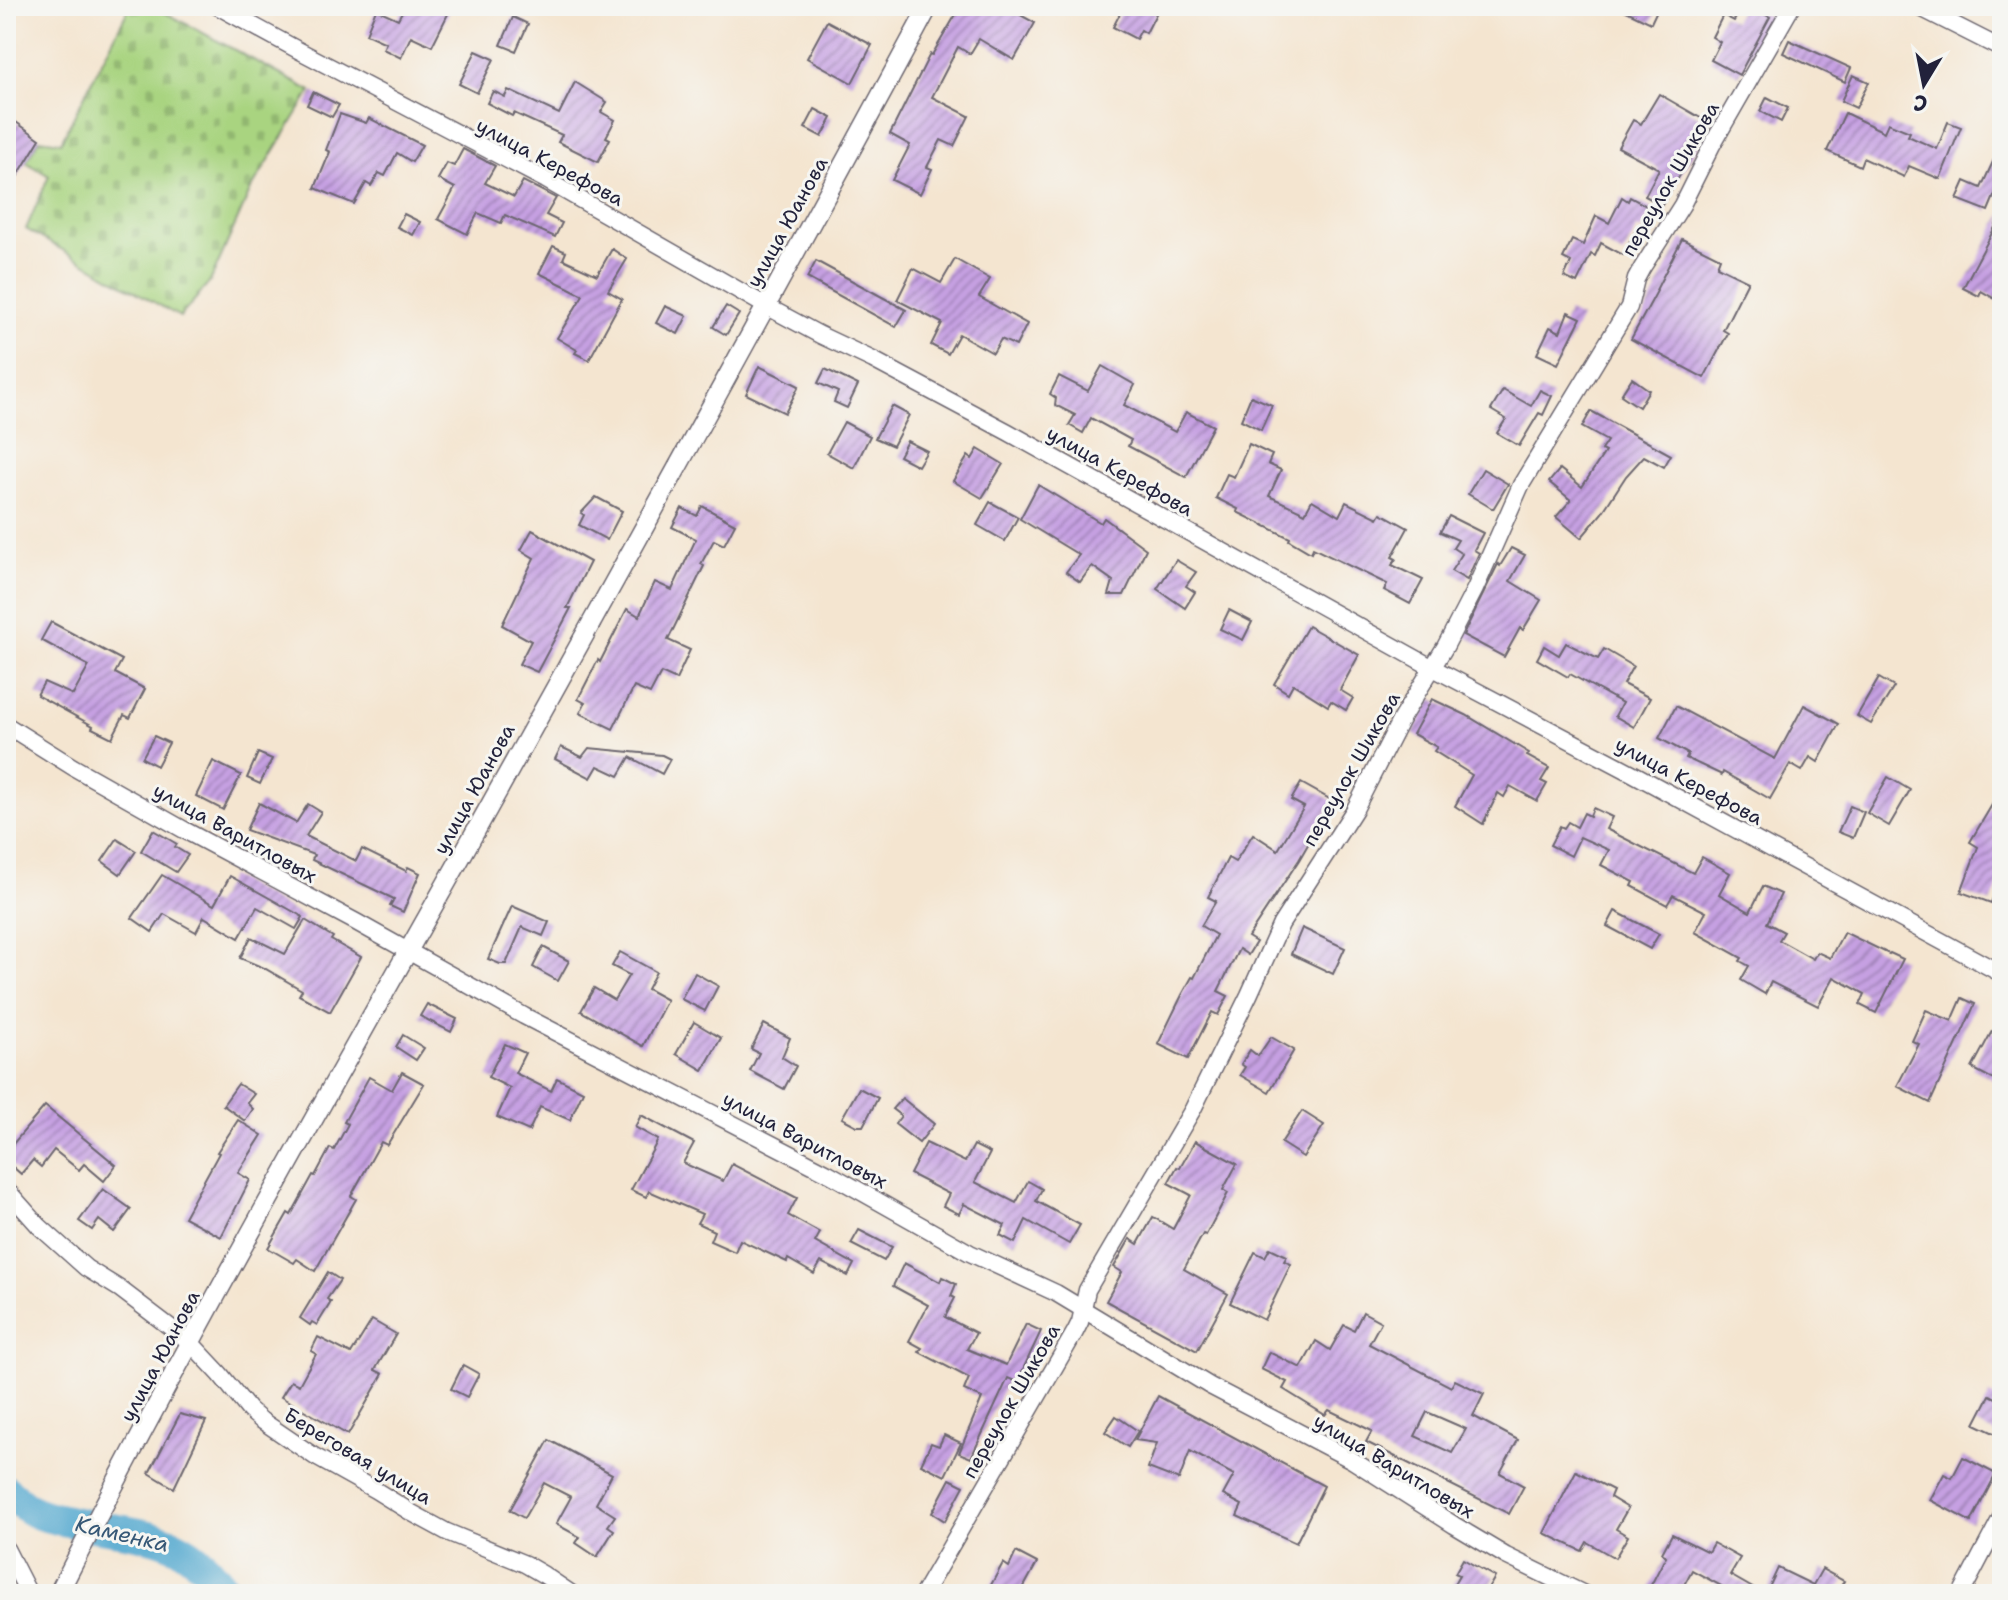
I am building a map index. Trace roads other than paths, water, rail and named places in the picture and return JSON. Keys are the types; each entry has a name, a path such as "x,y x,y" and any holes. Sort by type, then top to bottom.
{"street":[{"name":"улица Керефова","path":"217,6 546,180 766,306 1008,432 1433,668 2002,974"},
{"name":"улица Юанова","path":"58,1594 191,1343 929,6"},
{"name":"переулок Шикова","path":"923,1594 1075,1332 1087,1290 1193,1109 1281,924 1355,809 1401,719 1433,668 1475,589 1521,485 1629,307 1636,279 1682,205 1712,145 1792,6"},
{"path":"1917,6 2002,49"},
{"name":"улица Варитловых","path":"6,725 73,767 524,1016 828,1173 970,1253 1083,1309 1210,1386 1352,1460 1506,1556 1584,1594"},
{"name":"Береговая улица","path":"6,1189 39,1226 86,1268 141,1304 191,1343 249,1410 294,1444 447,1532 525,1564 572,1594"},
{"path":"1961,1594 2002,1516"},
{"path":"6,1549 29,1594"}],"waterway":[{"name":"Каменка","path":"6,1491 28,1508 45,1516 140,1534 178,1546 195,1557 227,1594"}]}
